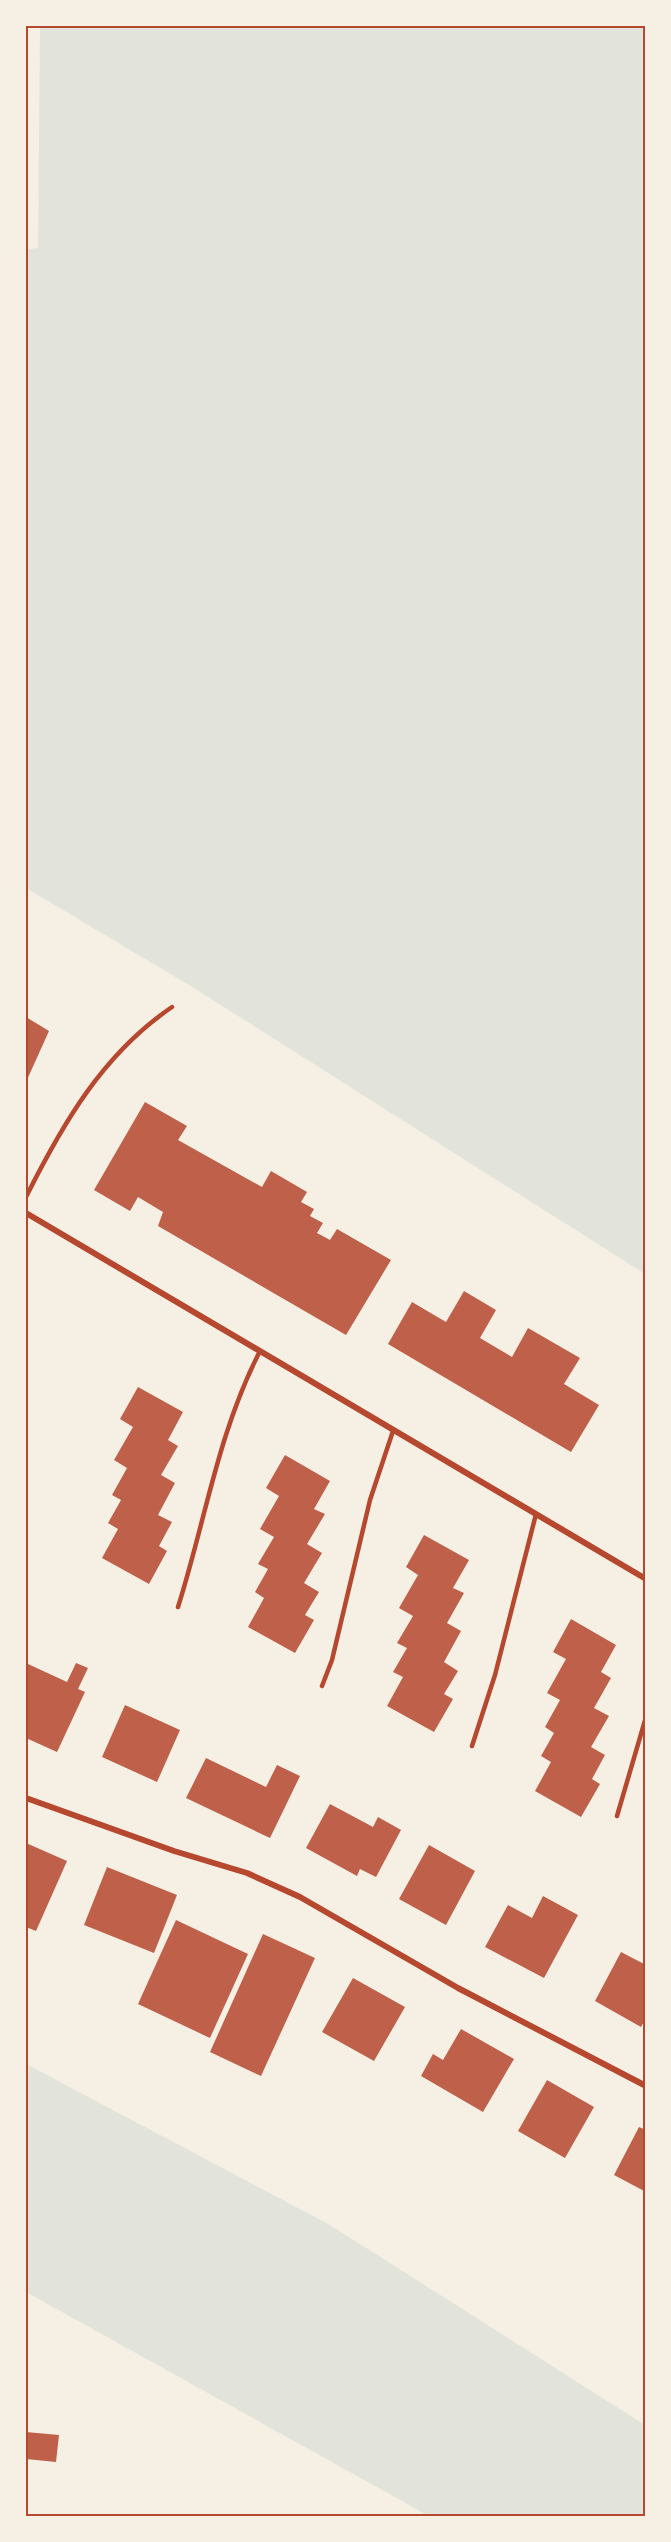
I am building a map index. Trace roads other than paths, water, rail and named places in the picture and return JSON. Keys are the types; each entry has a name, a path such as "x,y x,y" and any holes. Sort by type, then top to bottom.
{"street":[{"path":"26,1213 259,1353 645,1579"},
{"path":"26,1798 174,1851 247,1874 300,1897 458,1988 645,2086"}],"lane":[{"path":"26,1197 69,1115 100,1071 150,1022 172,1007"},
{"path":"178,1607 223,1443 245,1380 259,1353"},
{"path":"322,1686 332,1660 370,1500 393,1431"},
{"path":"472,1746 495,1674 536,1514"},
{"path":"617,1816 645,1717"}]}
